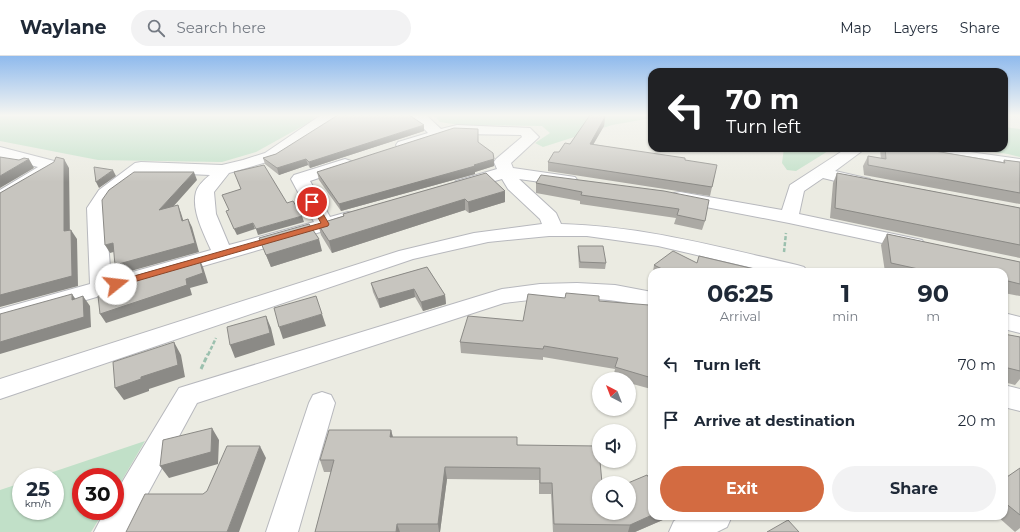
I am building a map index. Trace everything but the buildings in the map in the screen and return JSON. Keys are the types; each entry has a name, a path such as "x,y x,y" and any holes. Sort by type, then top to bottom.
{"street":[{"path":"101,288 96,208 105,194 120,181 141,167 222,170 248,164 271,156 300,137"},
{"path":"391,149 427,137"},
{"path":"531,137 502,162 514,185 550,217 554,231"},
{"path":"0,152 52,166 0,197"},
{"path":"789,217 796,190 852,152"},
{"path":"935,152 1020,164"},
{"path":"325,224 300,179 361,159"},
{"path":"222,170 219,177 206,190 204,203 222,254"},
{"path":"446,189 506,172 584,183"},
{"path":"822,172 838,178 883,186"},
{"path":"662,194 789,217 935,248"},
{"path":"0,317 363,213"},
{"path":"0,389 406,255 461,240 517,232 610,232 790,264"},
{"path":"110,532 188,395 502,296 544,289 589,290 648,299"},
{"path":"1008,322 1020,324"},
{"path":"1008,397 1020,400"},
{"path":"282,532 322,403"},
{"path":"685,532 708,520"}],"path":[{"path":"789,217 790,264"},
{"path":"188,395 219,332"}],"green space":[{"path":"0,137 283,137 256,152 222,162 98,160 0,141"},
{"path":"544,137 574,137 543,147 535,143"},
{"path":"1008,137 1020,137 1020,157 994,152 1008,152"},
{"path":"783,152 827,152 796,171 787,170 782,163"},
{"path":"145,441 124,477 124,468 72,468 72,520 98,520 91,532 0,532 0,490 12,486 12,520 64,520 64,468"}],"route":[{"path":"116,284 325,224 312,202"}]}
